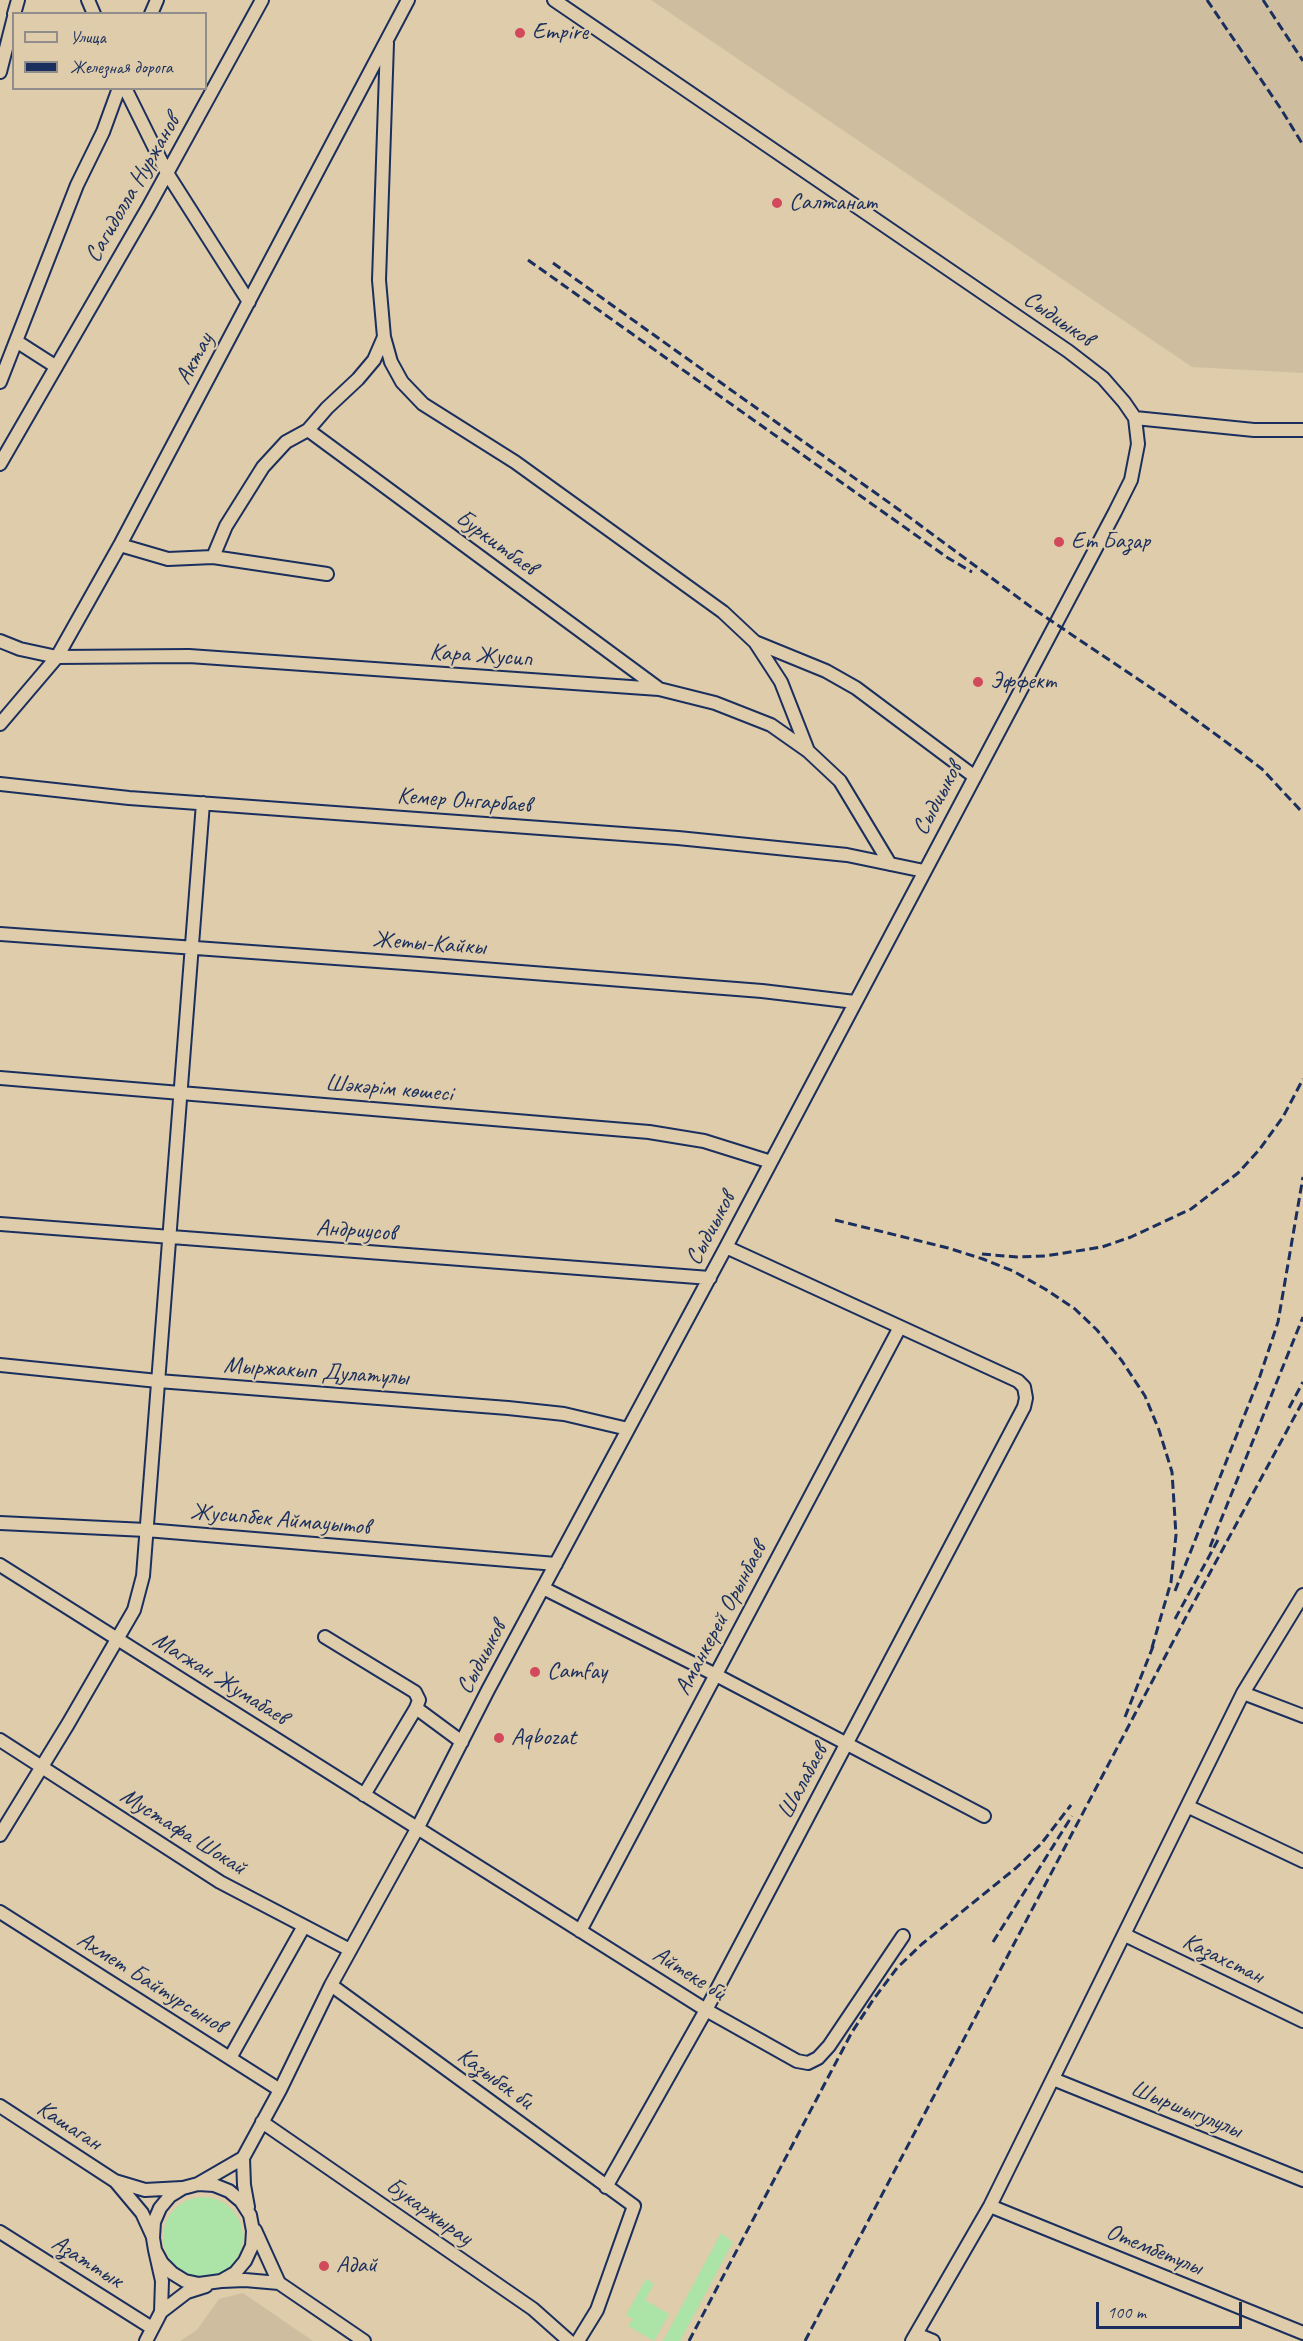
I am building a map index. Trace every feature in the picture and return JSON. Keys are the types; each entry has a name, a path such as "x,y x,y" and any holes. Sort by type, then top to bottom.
{"street":[{"name":"Сагидолла Нуржанов","path":"0,462 167,173 262,0"},
{"name":"Актау","path":"0,724 57,657 120,545 408,0"},
{"name":"Сыдиыков","path":"243,2158 280,2090 331,1985 417,1829 543,1588 710,1278 1131,480 1138,444 1135,418 1103,378 1068,351 554,0"},
{"path":"0,72 12,23"},
{"path":"387,39 378,280 384,337 391,362 402,382 423,404 524,469 723,612 755,642 781,682 808,751"},
{"name":"Сагидолла Нуржанов","path":"0,382 76,185 103,132 118,90"},
{"path":"126,90 167,173 249,302"},
{"path":"213,557 226,526 263,467 286,442 308,430 369,367 384,337"},
{"path":"16,341 55,366"},
{"path":"1135,418 1254,430 1303,430"},
{"name":"Буркитбаев","path":"308,430 659,689"},
{"path":"120,545 168,559 213,557 327,574"},
{"name":"Кара Жусип","path":"0,641 20,649 57,657 189,656 659,689 715,703 771,725 808,751 840,781 890,864"},
{"path":"755,642 826,671 856,688 975,777"},
{"name":"Кемер Онгарбаев","path":"0,784 129,798 678,838 847,855 924,871"},
{"path":"0,1834 134,1610 143,1576 203,803"},
{"name":"Жеты-Кайкы","path":"0,934 727,988 855,1002"},
{"name":"Шәкәрім көшесі","path":"0,1078 650,1132 704,1141 771,1162"},
{"name":"Андриусов","path":"0,1224 710,1278"},
{"path":"726,1247 900,1327"},
{"name":"Шалабаев","path":"606,2187 706,2010 1024,1407 1026,1391 1018,1381 900,1327"},
{"name":"Аманкерей Орынбаев","path":"580,1931 900,1327"},
{"name":"Мыржакып Дулатулы","path":"0,1365 158,1381 508,1408 564,1414 628,1429"},
{"name":"Жусипбек Аймауытов","path":"0,1523 146,1530 556,1564"},
{"name":"Магжан Жумабаев","path":"0,1565 417,1829"},
{"path":"543,1588 716,1675 984,1816"},
{"path":"933,2341 914,2337 990,2206 1243,1694 1303,1595"},
{"path":"325,1637 414,1692 418,1700 416,1708 364,1795"},
{"path":"1243,1694 1303,1716"},
{"path":"416,1708 462,1742"},
{"name":"Мустафа Шокай","path":"0,1740 220,1882 350,1950"},
{"path":"1189,1807 1303,1861"},
{"name":"Айтеке би","path":"417,1829 706,2010 797,2061 808,2063 818,2058 829,2046 903,1936"},
{"name":"Ахмет Байтурсынов","path":"0,1912 280,2090"},
{"path":"230,2058 304,1926"},
{"name":"Казахстан","path":"1125,1935 1303,2021"},
{"name":"Казыбек би","path":"331,1985 634,2206 597,2310 578,2341"},
{"name":"Шыршыгулулы","path":"1053,2079 1303,2180"},
{"name":"Кашаган","path":"0,2106 115,2181"},
{"name":"Букаржырау","path":"262,2122 533,2309 569,2341"},
{"path":"115,2181 145,2190 183,2188 198,2184 243,2158 244,2185 253,2231 252,2246 245,2261 235,2273 187,2292 161,2312 146,2341"},
{"path":"115,2181 142,2213 162,2263 172,2273 185,2281 199,2284 245,2280 279,2283 364,2341"},
{"path":"198,2184 214,2185 229,2191 241,2201 250,2215 279,2283"},
{"path":"161,2312 162,2282 154,2244 154,2222 160,2208 170,2196 183,2188"},
{"name":"Отембетулы","path":"990,2206 1303,2333"},
{"name":"Азаттык","path":"0,2232 152,2328"}],"shaded area":[{"path":"651,0 1303,0 1303,373 1192,367"},
{"path":"243,2293 313,2341 180,2341 197,2330 219,2299"}],"green space":[{"path":"203,2197 218,2200 231,2209 240,2222 243,2237 240,2252 231,2265 218,2274 203,2277 188,2274 175,2265 166,2252 163,2237 166,2222 175,2209 188,2200"},
{"path":"721,2233 733,2242 680,2341 663,2341"},
{"path":"646,2279 654,2284 645,2300 669,2314 654,2341 628,2326 633,2319 626,2315"}],"railway":[{"path":"1207,0 1303,145"},
{"path":"1263,0 1303,61"},
{"path":"528,260 948,558 972,572"},
{"path":"553,263 905,514 1035,610 1166,698 1233,747 1262,769 1303,813"},
{"path":"982,1254 1017,1257 1045,1256 1102,1247 1131,1237 1191,1209 1238,1173 1259,1150 1283,1117 1303,1079"},
{"path":"1175,1591 1260,1376 1278,1322 1303,1177"},
{"path":"835,1220 948,1248 1013,1271 1075,1309 1097,1330 1122,1361 1145,1396 1159,1430 1172,1472 1176,1535 1171,1582 1151,1651"},
{"path":"1210,1547 1303,1317"},
{"path":"1289,1408 1303,1382"},
{"path":"805,2341 1186,1617 1303,1401"},
{"path":"1175,1619 1218,1540"},
{"path":"1125,1717 1154,1644"},
{"path":"689,2341 852,2032 873,2000 897,1968 922,1944 1016,1868 1041,1844 1071,1805"},
{"path":"993,1942 1072,1816"}],"place":[{"name":"Empire","path":"520,33"},
{"name":"Салтанат","path":"777,203"},
{"name":"Ет Базар","path":"1059,542"},
{"name":"Эффект","path":"978,682"},
{"name":"Camfay","path":"535,1672"},
{"name":"Aqbozat","path":"499,1738"},
{"name":"Адай","path":"324,2266"}]}
